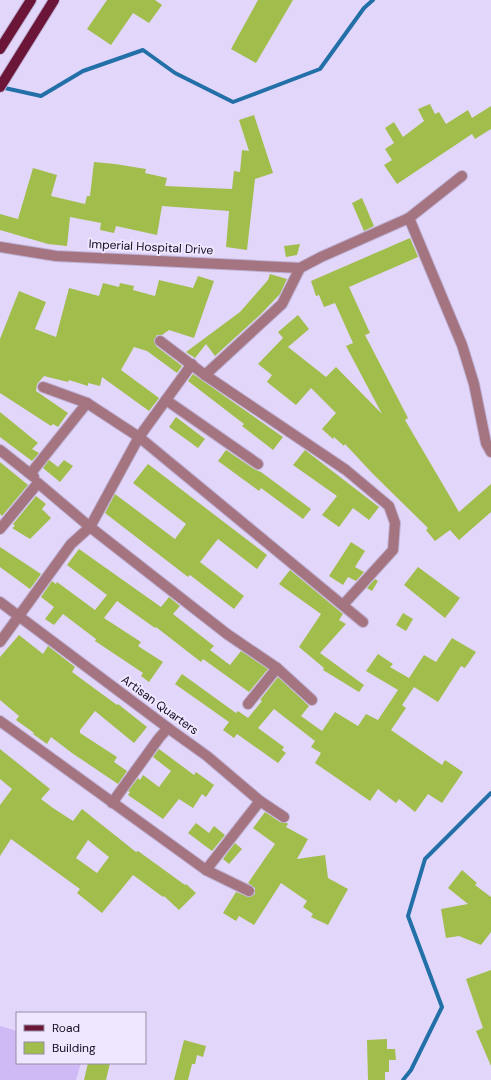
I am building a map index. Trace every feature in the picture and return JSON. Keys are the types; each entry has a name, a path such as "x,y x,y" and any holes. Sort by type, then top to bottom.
{"main road":[{"path":"0,49 31,0"},
{"path":"2,83 54,0"}],"street":[{"path":"204,375 282,304 300,268 321,257 409,218 462,176"},
{"path":"409,218 462,345 474,384 486,443 491,452"},
{"name":"Imperial Hospital Drive","path":"0,247 56,256 300,268"},
{"path":"160,341 192,364 204,375 346,470 390,506 395,523 393,550 342,605"},
{"path":"0,642 71,544 90,528 139,437 192,364"},
{"path":"43,387 87,403 139,437 363,622"},
{"path":"166,400 258,464"},
{"path":"31,473 87,403"},
{"path":"0,450 31,473 38,483 90,528 227,634 277,668 312,700"},
{"path":"0,529 38,483"},
{"name":"Artisan Quarters","path":"0,602 19,615 41,634 208,756 260,801 284,817"},
{"path":"248,704 277,668"},
{"path":"0,721 206,870 249,891"},
{"path":"112,803 159,738 168,728"},
{"path":"206,870 260,801"}],"shaded area":[{"path":"0,1026 16,1031 16,1064 81,1064 76,1080 0,1080"}],"building":[{"path":"107,0 155,0 162,5 149,23 133,13 111,45 87,29"},
{"path":"258,0 293,0 256,63 231,49"},
{"path":"430,104 435,114 439,112 446,124 468,110 472,118 491,106 491,129 475,139 472,134 397,184 384,165 392,160 385,149 394,143 385,128 394,122 403,137 424,121 418,109"},
{"path":"254,115 273,173 255,179 247,250 226,247 229,211 162,206 157,235 116,226 114,233 100,230 101,223 70,217 67,246 48,244 0,230 0,214 18,219 33,168 57,175 51,196 85,204 87,196 90,196 94,162 146,169 145,173 167,178 165,186 232,189 234,171 240,172 242,150 249,151 239,120"},
{"path":"362,198 374,226 364,231 352,203"},
{"path":"410,238 418,257 349,287 370,333 365,335 408,418 405,420 459,512 491,484 491,512 459,540 450,530 435,541 426,530 428,528 345,444 344,446 334,437 333,439 322,429 336,413 311,388 296,405 267,382 272,375 258,364 283,338 278,332 298,315 309,329 288,347 326,377 336,367 382,414 346,346 353,343 335,303 324,307 319,295 316,296 311,281"},
{"path":"300,244 297,255 286,257 284,246"},
{"path":"270,274 287,279 280,294 261,314 215,356 206,344 195,358 186,352 240,312 268,280"},
{"path":"198,276 214,281 194,338 169,330 162,335 157,335 154,340 156,346 182,366 177,373 147,351 134,347 121,370 159,398 149,411 102,377 100,386 88,383 88,386 69,380 68,382 44,376 37,384 36,391 68,413 58,427 53,424 51,426 0,393 0,339 19,291 46,302 35,329 56,337 69,288 99,296 103,283 119,287 120,283 134,286 133,290 155,296 159,280 193,288"},
{"path":"193,374 283,437 273,450 242,426 244,424 188,381"},
{"path":"0,412 38,443 32,449 39,453 32,461 0,437"},
{"path":"176,417 205,439 198,448 169,427"},
{"path":"226,450 261,472 311,509 303,519 261,488 259,491 218,461"},
{"path":"305,450 379,507 369,520 353,508 339,527 322,515 337,496 293,465"},
{"path":"49,460 58,467 64,460 73,466 60,482 43,468"},
{"path":"0,462 28,485 2,516 0,514"},
{"path":"148,464 267,555 257,569 218,539 200,562 244,596 234,609 190,575 188,577 105,513 115,494 175,539 186,524 133,483"},
{"path":"36,496 46,504 42,509 51,518 30,539 12,528 15,526 13,524"},
{"path":"351,542 365,551 355,567 364,572 356,581 348,577 343,585 329,576"},
{"path":"0,547 41,574 30,589 0,567"},
{"path":"79,549 161,607 169,597 180,606 173,614 214,646 210,650 230,665 241,651 268,669 249,692 203,659 201,662 156,627 155,628 117,601 104,618 141,642 138,646 163,662 149,682 141,676 143,673 95,641 96,639 63,614 54,625 45,619 54,607 41,597 52,581 56,584 57,582 95,610 107,595 67,565"},
{"path":"418,567 460,598 445,618 404,585"},
{"path":"290,570 343,614 339,620 346,624 320,653 364,685 359,692 323,670 324,668 299,647 321,614 279,584"},
{"path":"375,579 378,581 372,591 367,588"},
{"path":"403,613 413,619 406,631 396,625"},
{"path":"19,635 43,654 48,646 75,667 72,672 117,705 118,704 147,727 134,743 95,711 80,730 80,733 117,757 114,762 127,771 118,784 51,737 47,744 16,720 19,716 0,700 0,657"},
{"path":"452,638 476,652 465,668 461,666 438,702 414,687 402,705 406,708 391,730 442,765 445,760 463,772 442,803 428,794 415,812 399,799 396,803 378,789 370,801 315,763 321,753 311,747 315,741 274,709 258,728 284,747 282,750 286,753 278,763 237,734 234,738 223,730 229,722 175,684 182,674 236,713 238,711 248,718 262,701 260,700 278,677 309,706 301,716 322,731 335,712 358,726 366,714 378,720 398,690 366,671 378,654 393,664 390,667 409,678 424,655 436,662"},
{"path":"0,749 50,789 41,799 53,808 73,821 82,809 136,852 138,851 185,885 186,884 196,893 179,910 164,896 163,897 133,875 102,913 77,893 80,889 11,839 0,856 0,805 12,789 0,779","holes":["88,840 109,857 97,873 76,858"]},
{"path":"159,749 194,775 196,772 214,785 206,797 202,794 193,808 179,799 163,819 128,795 130,792 128,791 138,778 140,780 143,775 159,787 171,771 153,757"},
{"path":"265,812 280,822 287,823 288,824 286,827 308,839 297,859 325,855 328,878 348,889 328,925 311,917 313,914 303,907 307,901 281,883 254,925 239,916 236,921 223,913 236,892 249,897 255,894 255,888 248,883 275,844 253,828"},
{"path":"196,823 209,833 214,826 225,835 212,851 188,833"},
{"path":"235,843 242,849 229,864 223,859"},
{"path":"462,870 477,883 475,885 491,897 491,932 481,945 459,936 446,938 441,909 468,904 448,888"},
{"path":"491,970 491,1066 476,1031 483,1028 466,979"},
{"path":"387,1039 387,1049 395,1049 396,1060 389,1060 389,1072 385,1072 385,1080 368,1080 367,1040"},
{"path":"184,1040 206,1046 203,1057 197,1055 195,1064 192,1064 188,1080 174,1080"},
{"path":"88,1064 110,1064 106,1080 84,1080"}],"waterway":[{"path":"0,87 41,96 83,71 143,50 175,73 233,102 320,69 364,8 373,0"},
{"path":"403,1080 411,1070 442,1007 408,916 425,859 491,793"}]}
